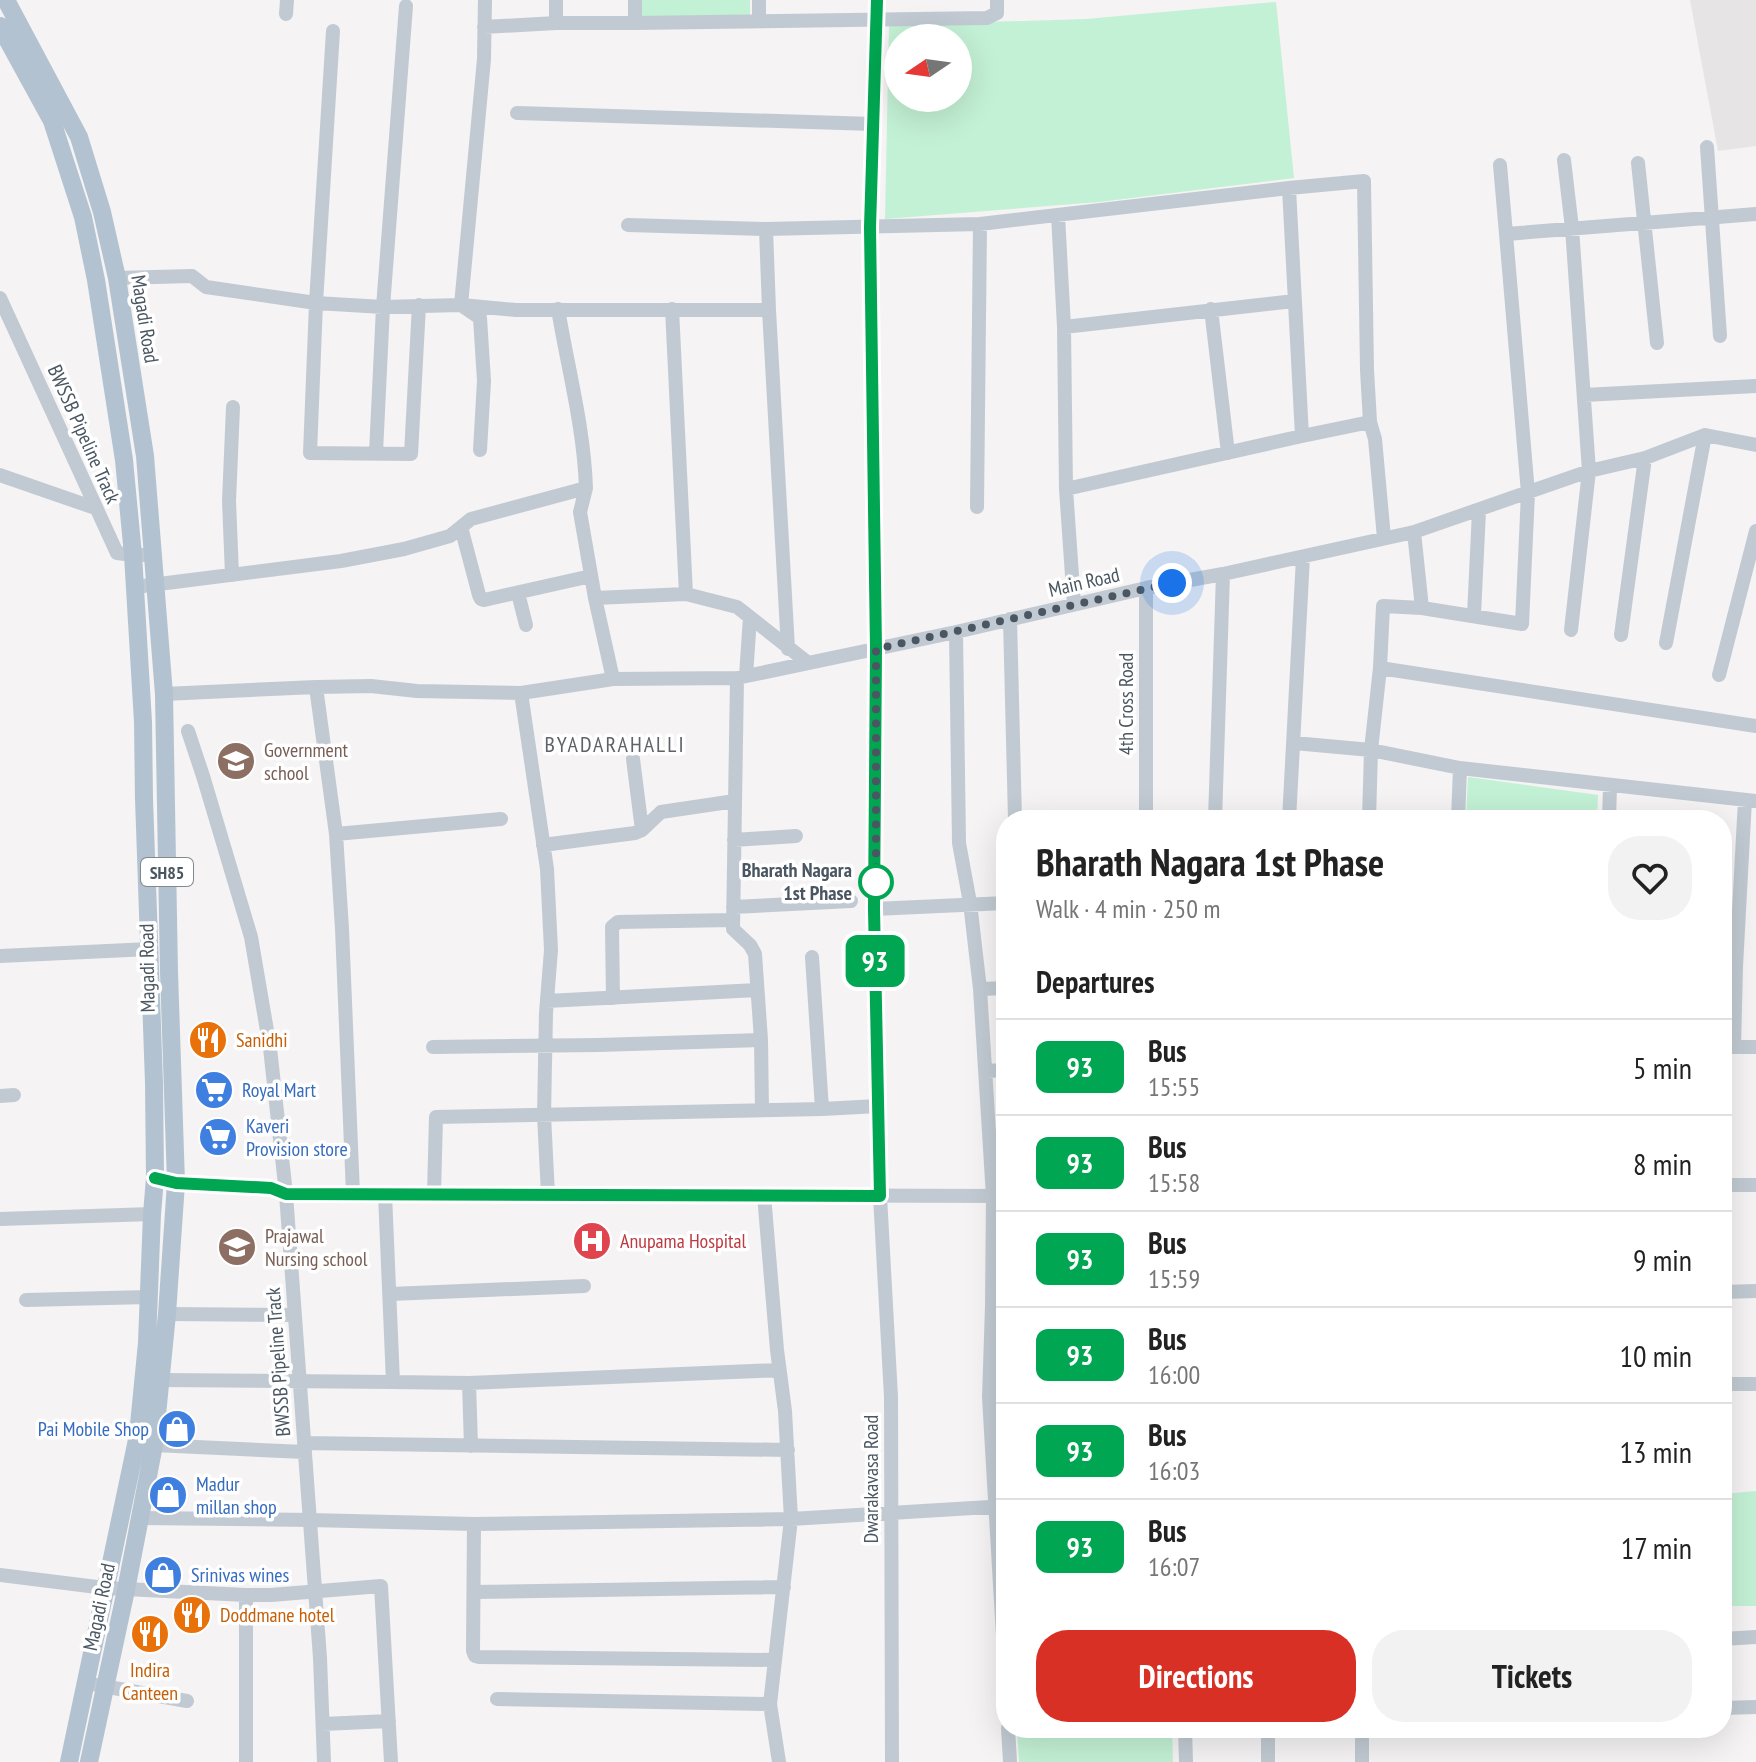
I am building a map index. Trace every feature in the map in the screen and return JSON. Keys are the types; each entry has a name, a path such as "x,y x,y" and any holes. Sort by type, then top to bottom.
{"main road":[{"name":"Magadi Road","path":"6,0 79,137 102,212 117,278 145,456 164,694 176,1183 167,1314 154,1445 89,1762"},
{"name":"Magadi Road","path":"0,26 52,121 83,217 96,280 124,460 143,722 155,1178 147,1343 138,1435 69,1762"}],"street":[{"path":"461,305 484,59 485,0"},
{"path":"556,0 556,23"},
{"path":"635,0 635,23"},
{"path":"759,0 759,21"},
{"name":"Dwarakavasa Road","path":"877,0 870,227 876,649 874,909 880,1196 891,1397 892,1762"},
{"path":"484,27 556,23 987,18 997,13 997,0"},
{"path":"376,453 383,307 406,6"},
{"path":"333,31 310,453 411,454 419,305"},
{"path":"517,113 873,124"},
{"path":"1707,147 1720,336"},
{"path":"1564,160 1572,228 1589,471 1571,630"},
{"path":"1638,163 1657,343"},
{"path":"1369,810 1383,606 1422,608 1522,624 1528,493 1500,165"},
{"path":"628,225 766,229 980,224 1364,181 1367,370 1384,538"},
{"path":"1289,188 1302,436"},
{"path":"1506,234 1756,214"},
{"path":"1058,215 1064,327 1066,489 1074,604"},
{"path":"977,507 980,224"},
{"path":"766,229 788,649"},
{"path":"117,278 192,276 206,287 316,303 383,307 461,305 516,310 769,310"},
{"name":"BWSSB Pipeline Track","path":"0,298 117,553 133,555"},
{"path":"1064,327 1294,301"},
{"path":"461,305 480,318 484,381 480,450"},
{"path":"558,309 585,463 586,488 580,512 613,679"},
{"path":"672,309 686,594"},
{"path":"1211,309 1228,453"},
{"path":"1584,395 1756,386"},
{"path":"232,575 229,501 233,407"},
{"path":"1066,489 1370,422"},
{"path":"1666,643 1705,435 1756,445"},
{"name":"Main Road","path":"164,694 371,686 417,691 521,693 613,679 741,677 1414,532 1589,471 1645,458 1705,435"},
{"path":"1621,635 1645,458"},
{"path":"0,475 95,508"},
{"path":"135,587 341,561 404,549 450,536 471,519 586,488"},
{"path":"1474,615 1479,511"},
{"path":"461,527 481,599 489,600 591,576"},
{"path":"1719,675 1756,531"},
{"path":"1414,532 1422,608"},
{"path":"133,555 153,555"},
{"path":"1290,810 1303,557"},
{"path":"1215,810 1223,574"},
{"name":"4th Cross Road","path":"1146,588 1146,810"},
{"path":"518,593 526,625"},
{"path":"595,598 686,594 737,607 807,662"},
{"path":"750,617 741,677 733,929 755,954 762,1110"},
{"path":"1010,619 1015,810"},
{"path":"956,632 959,843 980,989 996,1167"},
{"path":"1380,668 1756,726"},
{"path":"316,687 336,834 353,1194"},
{"path":"521,693 547,869 551,950 544,1115 548,1195"},
{"name":"BWSSB Pipeline Track","path":"188,731 251,937 270,1048 286,1194 315,1591 324,1762"},
{"path":"1294,743 1371,750 1460,768 1751,800 1732,943"},
{"path":"633,759 642,830"},
{"path":"1458,810 1460,768"},
{"path":"1609,810 1610,786"},
{"path":"543,845 635,833 661,812 735,801"},
{"path":"336,834 501,819"},
{"path":"734,840 796,836"},
{"path":"613,998 612,927 618,922 851,901"},
{"path":"874,909 996,903"},
{"path":"0,956 150,949"},
{"path":"812,957 822,1109"},
{"path":"980,989 996,988"},
{"path":"547,1001 757,990"},
{"path":"433,1047 761,1040"},
{"path":"1732,1047 1756,1047"},
{"path":"986,1071 996,1070"},
{"path":"434,1194 436,1117 878,1106"},
{"path":"155,1178 176,1183 271,1188 286,1194 996,1196"},
{"path":"1732,1185 1756,1185"},
{"path":"385,1194 393,1382"},
{"path":"764,1195 785,1411 791,1519 770,1704 779,1762"},
{"path":"1,1217 152,1214"},
{"path":"390,1294 584,1286"},
{"path":"1732,1292 1756,1291"},
{"path":"26,1300 149,1297"},
{"path":"167,1314 294,1315"},
{"path":"996,1334 989,1397 996,1461"},
{"path":"161,1380 469,1383 779,1370"},
{"path":"469,1383 471,1446"},
{"path":"1732,1384 1756,1384"},
{"path":"989,1397 996,1397"},
{"path":"154,1445 788,1450"},
{"path":"140,1518 474,1524 791,1519 996,1506"},
{"path":"474,1524 475,1656 775,1660"},
{"path":"0,1575 126,1590 246,1595 381,1586 391,1762"},
{"path":"474,1592 784,1587"},
{"path":"246,1595 246,1762"},
{"path":"1732,1638 1756,1637"},
{"path":"86,1681 187,1701"},
{"path":"497,1699 770,1704"},
{"path":"1732,1708 1756,1707"},
{"path":"323,1724 389,1721"},
{"path":"1009,1738 1010,1762"},
{"path":"1185,1738 1186,1762"},
{"path":"1268,1738 1268,1762"},
{"path":"1362,1738 1362,1762"}],"shaded area":[{"path":"1690,0 1756,0 1756,146 1718,151"}],"green space":[{"path":"629,0 750,0 750,20 629,17"},
{"path":"1276,2 1294,178 1099,202 885,219 887,112 972,112 972,24 922,24 1086,19"},
{"path":"1468,777 1598,795 1597,810 1466,810"},
{"path":"1756,1491 1756,1606 1732,1606 1732,1493"},
{"path":"1018,1738 1172,1738 1173,1762 1019,1762"}],"bus line":[{"name":"93","path":"155,1178 176,1183 271,1188 286,1194 880,1196 874,909 876,649 870,227 877,0"}],"place":[{"name":"Government school","path":"236,761"},
{"name":"Bharath Nagara 1st Phase","path":"876,882"},
{"name":"Sanidhi","path":"208,1040"},
{"name":"Royal Mart","path":"214,1090"},
{"name":"Kaveri Provision store","path":"218,1137"},
{"name":"Anupama Hospital","path":"592,1241"},
{"name":"Prajawal Nursing school","path":"237,1247"},
{"name":"Pai Mobile Shop","path":"177,1429"},
{"name":"Madur millan shop","path":"168,1495"},
{"name":"Srinivas wines","path":"163,1575"},
{"name":"Doddmane hotel","path":"192,1615"},
{"name":"Indira Canteen","path":"150,1634"}],"district":[{"name":"BYADARAHALLI","path":"615,744"}],"route":[{"path":"876,882 876,649 1172,583"}]}
